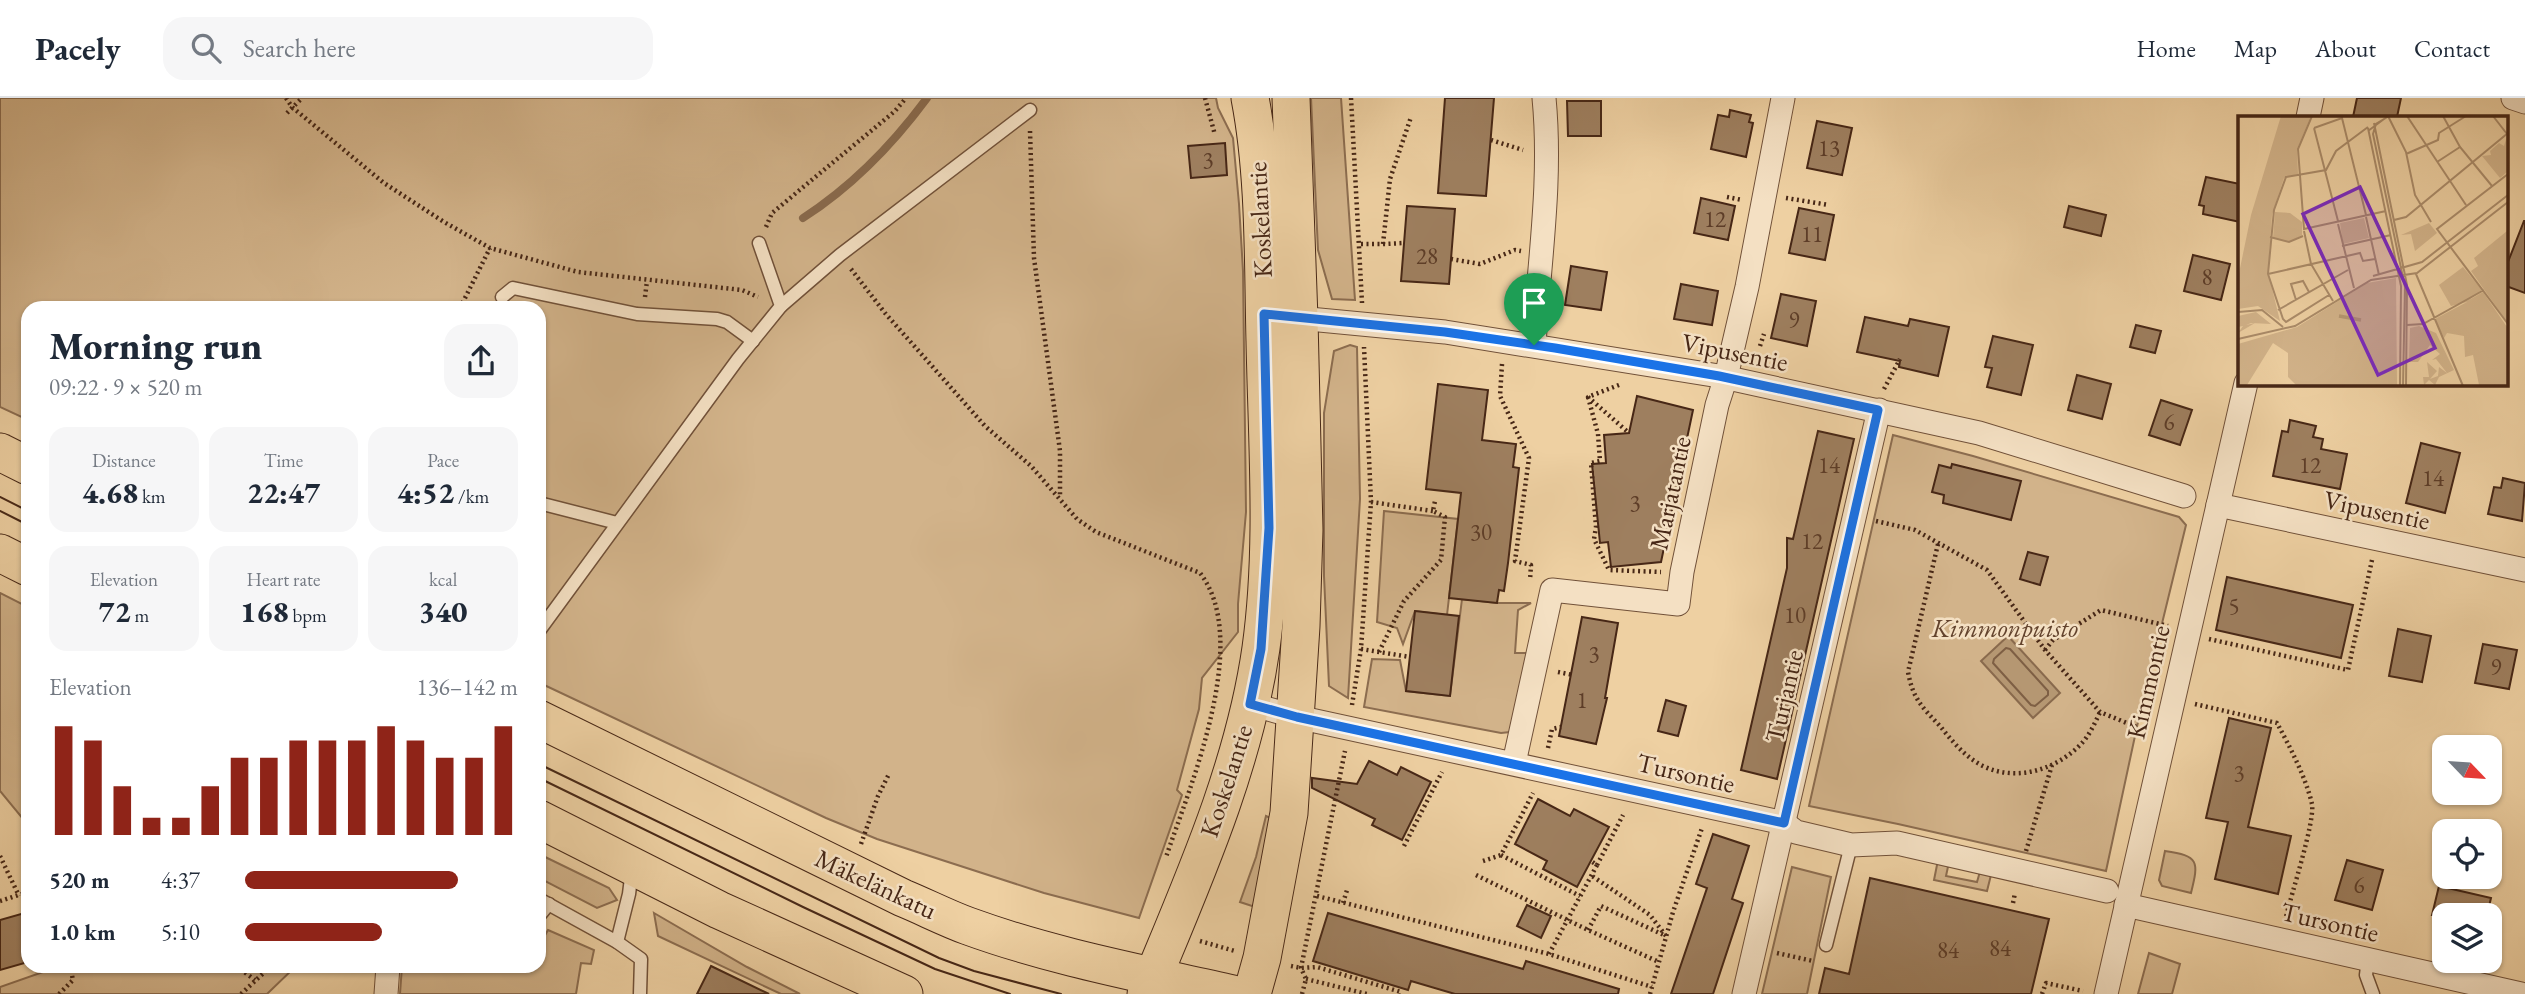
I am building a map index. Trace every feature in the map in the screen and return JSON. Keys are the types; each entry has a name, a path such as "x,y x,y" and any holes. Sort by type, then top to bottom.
{"main road":[{"name":"Koskelantie","path":"1250,98 1261,208 1282,316 1304,530 1297,717 1286,836 1262,958 1252,994"},
{"name":"Koskelantie","path":"1150,985 1173,933 1229,778 1250,704 1261,649 1282,316 1291,98"},
{"path":"0,452 21,462"},
{"path":"0,553 21,564"},
{"name":"Mäkelänkatu","path":"546,722 903,898 965,925 1150,985 1233,994"},
{"path":"546,823 719,910 904,994"}],"street":[{"path":"1534,345 1547,190 1544,98"},
{"name":"Marjatantie","path":"1514,763 1552,590 1678,604 1682,572 1765,195 1783,98"},
{"path":"2308,116 2312,98"},
{"path":"2514,98 2525,103"},
{"name":"Vipusentie","path":"1282,316 1445,332 1726,377 1979,433 2184,496"},
{"name":"Kimmontie","path":"2095,993 2126,905 2246,385"},
{"name":"Turjantie","path":"1744,994 1878,410"},
{"name":"Vipusentie","path":"2218,505 2525,570"},
{"name":"Tursontie","path":"1250,704 1297,717 1350,717 1514,763 1784,823 1796,832 1851,845 1897,843 2107,891"},
{"name":"Tursontie","path":"2126,905 2521,994"},
{"path":"386,994 388,973"}],"lane":[{"path":"546,621 781,306 840,255 1030,110"},
{"path":"759,243 781,306"},
{"path":"502,297 513,288 637,314 717,318 753,341"},
{"path":"546,505 617,523"},
{"path":"1826,945 1851,845"},
{"path":"617,942 629,894 632,866"},
{"path":"546,903 617,942 641,959 640,994"},
{"path":"2368,959 2366,975 2373,994"}],"path":[{"path":"286,98 292,107 384,183 490,248 578,272 743,290 781,306"},
{"path":"287,113 302,98"},
{"path":"759,243 772,214 895,111 906,98"},
{"path":"1205,98 1214,135"},
{"path":"1302,994 1306,979 1301,968 1317,897 1361,649 1371,502 1361,244 1351,98"},
{"path":"1030,110 1034,258 1059,452 1060,497"},
{"path":"1383,244 1390,178 1411,117"},
{"path":"1491,140 1520,149"},
{"path":"1765,195 1829,205"},
{"path":"1361,244 1404,243"},
{"path":"464,301 490,248"},
{"path":"1451,259 1480,264 1515,250 1543,252"},
{"path":"840,255 885,313 985,426 1031,466 1077,519 1096,532 1200,573 1215,599 1221,656 1211,715 1164,865"},
{"path":"1886,383 1900,359"},
{"path":"1502,360 1500,396 1529,458 1516,561 1531,565 1529,588"},
{"path":"1588,397 1627,382"},
{"path":"1588,397 1629,433"},
{"path":"1588,397 1598,434 1600,461 1591,463 1596,527 1594,539 1607,559 1609,570 1633,572"},
{"path":"1433,511 1435,501"},
{"path":"1371,502 1433,511 1445,517 1441,560 1404,601 1379,652"},
{"path":"1874,520 1915,530 1987,570 2045,650 2100,712 2137,728 2165,736"},
{"path":"2045,650 2053,640 2101,610 2209,639 2348,670 2377,539"},
{"path":"1938,544 1908,673 1912,692 1960,750 1983,766 2006,773 2036,772 2062,760 2082,744 2100,712"},
{"path":"1361,649 1410,657"},
{"path":"2194,703 2277,723 2290,748 2312,806 2309,829 2280,939"},
{"path":"2027,847 2052,764"},
{"path":"1404,846 1442,771"},
{"path":"861,844 889,774"},
{"path":"1483,861 1501,855 1533,793"},
{"path":"1549,954 1623,815"},
{"path":"1650,994 1703,825"},
{"path":"1501,855 1580,896"},
{"path":"0,856 19,896 0,901"},
{"path":"1591,861 1598,865"},
{"path":"1476,875 1588,930 1659,961"},
{"path":"1592,876 1650,915 1666,936"},
{"path":"1343,903 1347,890"},
{"path":"1317,897 1549,954 1652,987"},
{"path":"1588,930 1601,906 1666,936"},
{"path":"1173,933 1301,968 1317,967 1401,992 1400,994"},
{"path":"1783,954 1814,961"},
{"path":"59,994 73,980 72,973"},
{"path":"246,973 255,980"},
{"path":"240,994 263,973"},
{"path":"1306,979 1367,994"},
{"path":"2042,994 2046,983 2095,993"}],"green space":[{"path":"0,98 1216,98 1233,138 1243,271 1246,512 1238,632 1202,678 1199,709 1177,790 1182,795 1139,918 1044,893 877,839 826,818 546,686 546,301 21,301 21,417 0,407"},
{"path":"1311,98 1341,98 1355,300 1332,299 1318,250"},
{"path":"1350,345 1357,347 1360,499 1348,698 1329,686 1324,576 1324,413 1334,351"},
{"name":"Kimmonpuisto","path":"1893,435 2179,517 2186,525 2138,722 2106,871 1809,806"},
{"path":"1384,511 1458,519 1447,615 1415,611 1403,644 1397,628 1377,622"},
{"path":"0,593 21,604 21,816 0,791"},
{"path":"1462,599 1531,603 1518,610 1515,653 1527,653 1510,732 1501,733 1364,707 1372,659 1400,660 1406,691 1450,696"},
{"path":"1266,816 1273,819 1255,907 1240,902 1256,857"},
{"path":"2165,851 2185,855 2194,862 2195,874 2191,893 2162,886 2159,880"},
{"path":"546,857 609,888 617,900 597,908 546,882"},
{"path":"1938,860 1949,862 1946,876 1977,882 1981,868 1992,871 1987,891 1934,880"},
{"path":"1792,867 1831,877 1807,994 1762,994"},
{"path":"654,913 747,967 800,994 781,994 658,936"},
{"path":"548,930 594,950 591,964 581,963 576,994 400,994 402,973 546,973"},
{"path":"2149,953 2180,964 2172,994 2138,994"},
{"path":"40,973 289,973 267,994 0,994 0,987"}],"water":[{"path":"2008,636 2060,693 2033,718 1981,661"}],"building":[{"path":"1445,98 1494,98 1486,196 1438,193"},
{"path":"2357,98 2401,98 2397,116 2353,116"},
{"path":"1567,101 1601,101 1601,136 1568,136"},
{"path":"1730,110 1751,115 1749,122 1753,123 1746,157 1711,149 1718,115 1729,117"},
{"path":"1817,121 1852,128 1842,175 1807,168"},
{"path":"1225,143 1227,175 1191,178 1188,146"},
{"path":"2206,177 2238,184 2238,222 2203,214 2204,206 2199,205"},
{"path":"1701,198 1735,206 1728,240 1694,233"},
{"path":"1407,206 1455,209 1449,284 1401,281"},
{"path":"2069,206 2106,215 2101,236 2064,227"},
{"path":"1799,208 1834,215 1825,260 1789,253"},
{"path":"2525,221 2525,293 2508,287 2508,262"},
{"path":"2193,255 2230,264 2221,300 2184,291"},
{"path":"1571,266 1607,272 1601,310 1565,305"},
{"path":"1681,284 1718,291 1712,325 1674,319"},
{"path":"1781,294 1816,301 1807,346 1771,338"},
{"path":"1865,317 1908,326 1910,319 1949,327 1938,376 1899,367 1900,361 1857,352"},
{"path":"2136,325 2161,331 2155,353 2130,347"},
{"path":"1993,336 2033,345 2021,395 1987,387 1992,368 1985,367"},
{"path":"2077,375 2111,384 2102,419 2068,410"},
{"path":"1438,384 1488,390 1482,440 1516,444 1513,467 1519,468 1508,563 1504,591 1499,590 1497,603 1449,598 1461,493 1426,489"},
{"path":"1637,396 1693,410 1661,562 1611,567 1608,542 1600,543 1592,464 1606,463 1604,435 1629,433"},
{"path":"2161,400 2192,410 2180,445 2149,435"},
{"path":"2290,420 2316,426 2313,437 2323,439 2321,449 2347,454 2340,489 2273,476 2282,431 2288,432"},
{"path":"1818,431 1854,439 1777,779 1741,770 1787,568 1787,538 1793,539"},
{"path":"2421,443 2460,453 2445,513 2406,503"},
{"path":"1952,464 2021,481 2011,520 1943,503 1944,495 1932,492 1939,465 1951,468"},
{"path":"2503,478 2525,483 2522,521 2488,514 2494,487 2501,488"},
{"path":"2028,552 2048,557 2040,585 2020,579"},
{"path":"2227,577 2353,605 2341,658 2216,630"},
{"path":"1415,611 1459,616 1450,696 1406,691"},
{"path":"1582,617 1618,623 1607,698 1596,744 1559,736"},
{"path":"2398,629 2431,636 2422,682 2389,676"},
{"path":"2483,644 2517,650 2509,689 2475,683"},
{"path":"1666,700 1686,706 1678,736 1658,731"},
{"path":"2229,718 2271,728 2248,827 2291,836 2278,894 2215,879 2228,822 2206,818"},
{"path":"1369,761 1397,775 1401,767 1431,782 1402,840 1372,825 1375,819 1312,788 1312,778 1357,784"},
{"path":"1538,799 1570,816 1574,809 1609,827 1577,887 1543,869 1547,861 1515,844"},
{"path":"1713,834 1749,846 1732,899 1743,903 1713,994 1671,994 1707,888 1696,884"},
{"path":"2347,860 2383,870 2372,910 2335,900"},
{"path":"1870,878 2049,919 2031,994 1819,994 1825,968 1849,974"},
{"path":"2438,889 2452,889 2491,898 2490,903 2435,903"},
{"path":"1527,905 1551,916 1541,938 1517,926"},
{"path":"1328,913 1523,969 1526,961 1619,989 1618,994 1455,994 1411,981 1408,990 1313,961"},
{"path":"21,914 21,964 0,970 0,920"},
{"path":"711,966 769,994 697,994"}],"waterway":[{"path":"803,218 838,193 870,164 927,98"}],"tram line":[{"path":"0,497 21,508"},
{"path":"0,511 21,522"},
{"path":"546,767 939,958 974,971 1061,994"},
{"path":"546,781 935,969 1010,994"}],"route":[{"path":"1264,314 1445,332 1534,345 1719,376 1878,410 1784,823 1297,717 1250,704 1261,649 1267,588 1269,528 1264,314"}]}
